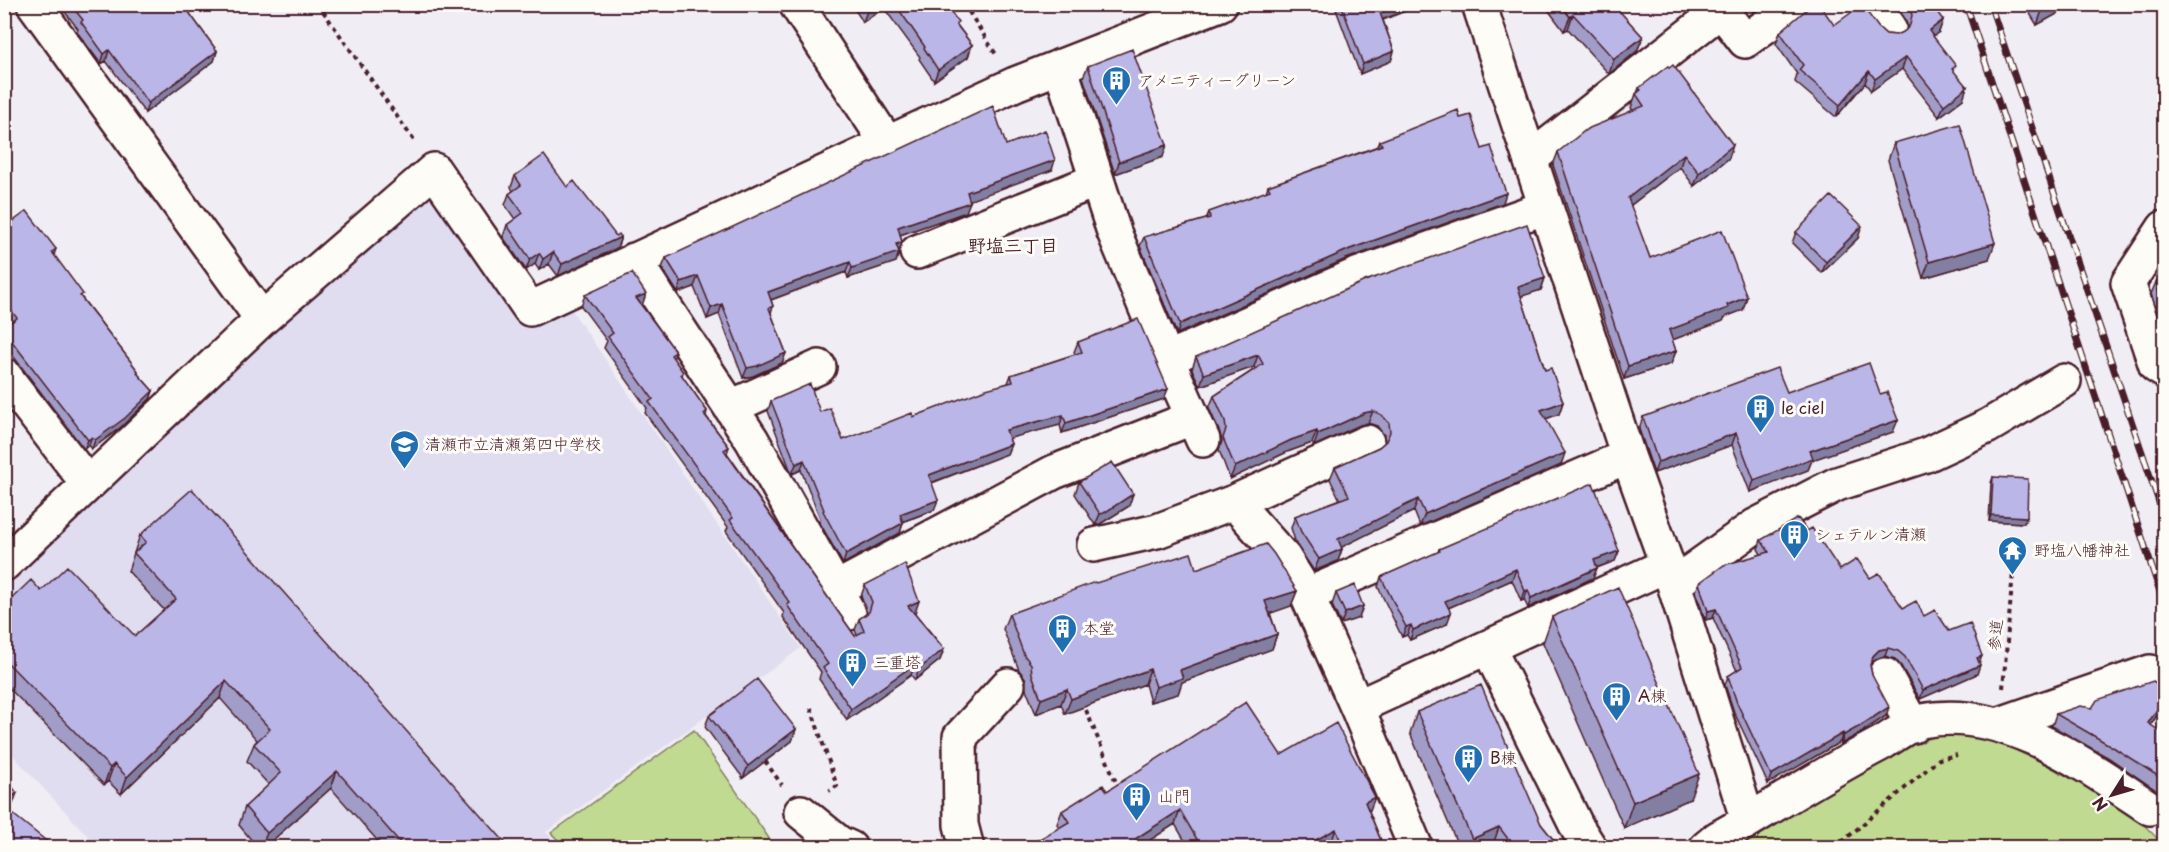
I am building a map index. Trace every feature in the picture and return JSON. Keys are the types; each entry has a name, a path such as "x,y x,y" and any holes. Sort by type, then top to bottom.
{"street":[{"path":"34,4 262,319"},
{"path":"796,4 887,143"},
{"path":"4,564 262,319 434,170 530,309 1015,84 1220,4"},
{"path":"1479,4 1628,456 1670,574 1748,821"},
{"path":"1530,159 1721,10 1745,41 1796,4"},
{"path":"634,260 752,440 843,601 1054,472 1198,429 1114,232 1060,66"},
{"path":"917,252 1097,180"},
{"path":"1167,359 1354,276 1546,207"},
{"path":"2164,228 2128,283 2156,366 2164,371"},
{"path":"730,407 819,368"},
{"path":"4,375 88,484"},
{"path":"1358,707 1488,647 1670,574 1755,526 1837,484 1926,455 1988,426 2064,381"},
{"path":"1094,545 1157,531 1234,502 1367,442"},
{"path":"1307,596 1628,456"},
{"path":"1234,502 1284,558 1307,596 1358,707 1416,848"},
{"path":"1488,647 1578,829 1590,848"},
{"path":"2000,724 2150,672"},
{"path":"1885,675 1913,726"},
{"path":"967,848 962,825 960,737 1008,685"},
{"path":"1706,848 1718,838 1838,767 1920,722 1966,718 2000,724 2050,746 2110,781 2150,808"},
{"path":"801,812 839,843 850,848"}],"path":[{"path":"318,4 434,170"},
{"path":"964,4 1015,84"},
{"name":"参道","path":"2000,724 2015,549"},
{"path":"801,812 837,786 811,708"},
{"path":"1086,710 1119,791"},
{"path":"1835,848 1939,759 1959,754"},
{"path":"1143,830 1153,848"}],"shaded area":[{"name":"清瀬市立清瀬第四中学校","path":"435,194 528,318 567,303 801,648 546,832 561,847 98,847 5,747 5,588 195,404 271,335"}],"green space":[{"path":"1920,721 2000,724 2140,821 2164,845 2164,848 1706,848"},
{"path":"694,730 775,847 565,847 551,833"}],"building":[{"path":"70,4 183,4 217,51 148,103 109,50 104,54"},
{"path":"863,4 876,4 867,11"},
{"path":"895,4 954,4 951,12 958,22 956,24 972,45 938,70"},
{"path":"1341,4 1401,4 1380,13 1394,51 1363,64"},
{"path":"1560,4 1613,4 1643,37 1614,59 1573,14 1570,17"},
{"path":"1813,4 1819,4 1834,25 1862,5 1878,27 1886,34 1896,35 1905,31 1910,25 1912,15 1908,4 1939,4 1940,6 1935,9 1943,20 1929,31 1956,66 1952,69 1967,87 1944,105 1906,57 1875,79 1869,71 1840,105 1799,70 1803,65 1780,32"},
{"name":"アメニティーグリーン","path":"1132,49 1167,145 1119,162 1088,66"},
{"path":"1673,65 1733,145 1699,173 1684,154 1628,198 1650,258 1722,230 1747,297 1727,305 1728,308 1669,330 1676,351 1628,366 1558,152 1587,129 1644,106 1636,94 1641,90 1639,88 1668,66 1669,68"},
{"path":"993,106 1006,145 1045,130 1055,160 967,192 970,202 898,227 902,242 896,244 899,252 852,268 850,262 768,292 773,306 769,308 786,353 747,368 722,304 711,308 698,276 681,282 666,258"},
{"path":"1458,110 1460,118 1471,115 1482,149 1491,146 1506,193 1350,249 1180,324 1144,237 1210,218 1209,212 1270,190 1268,186 1382,145 1380,141"},
{"path":"1960,124 1995,243 1929,262 1894,143"},
{"path":"544,155 567,187 574,181 616,236 619,234 621,237 562,264 553,252 543,259 539,253 530,259 507,225 523,213 509,194 521,185 515,176"},
{"path":"1831,196 1862,226 1826,262 1796,232"},
{"path":"27,211 56,249 52,252 83,294 80,296 153,391 125,418 95,440 92,437 88,440 4,331 4,327 17,318 4,301 4,220 8,225"},
{"path":"1527,224 1545,278 1518,287 1545,370 1551,368 1563,402 1541,410 1565,453 1425,514 1418,499 1338,539 1342,549 1319,559 1301,532 1295,516 1349,496 1335,467 1379,447 1386,441 1390,432 1389,423 1382,415 1373,411 1364,413 1318,434 1317,431 1291,440 1235,467 1223,438 1226,429 1225,421 1214,396 1263,364 1258,355 1204,374 1196,357 1365,281"},
{"path":"2164,271 2164,297 2159,293 2156,282"},
{"path":"632,273 646,294 636,298 676,352 671,355 683,372 681,374 707,411 704,414 729,447 724,450 855,636 864,631 859,619 869,612 872,602 865,585 905,564 919,601 908,606 944,649 919,669 915,664 851,709 823,668 828,664 787,605 790,603 730,520 733,518 649,402 653,399 608,337 613,333 585,295"},
{"path":"1138,319 1168,389 1066,423 1063,415 1006,430 1011,444 929,475 938,500 900,514 903,523 846,554 823,511 804,460 796,464 795,462 771,401 810,384 820,412 830,408 843,440 912,413 913,417 986,389 1013,382 1011,375 1082,352 1078,342"},
{"path":"1869,363 1880,394 1887,392 1898,420 1810,451 1813,458 1754,480 1736,433 1658,462 1643,417 1777,368 1787,392"},
{"path":"1112,462 1133,494 1100,514 1079,482"},
{"path":"1993,477 2028,479 2027,517 1991,515"},
{"path":"1593,483 1619,551 1594,560 1597,568 1531,598 1528,590 1525,591 1516,569 1445,601 1451,613 1413,630 1411,625 1406,627 1381,577 1440,551 1439,549"},
{"path":"192,489 510,848 405,848 337,771 267,833 245,807 281,773 254,744 270,729 226,681 127,777 114,764 110,768 4,659 4,606 31,580 41,591 67,566 135,636 176,599 134,553 146,542 140,535"},
{"path":"1798,518 1807,531 1812,528 1840,570 1857,559 1870,578 1879,573 1903,608 1916,601 1924,616 1935,610 1949,631 1970,623 1982,656 1977,658 1980,665 1923,690 1905,657 1898,651 1888,648 1879,650 1873,656 1870,665 1872,675 1889,707 1860,726 1844,735 1843,733 1771,775 1737,703 1728,676 1742,667 1716,609 1708,611 1699,583 1724,565 1769,552 1761,540"},
{"path":"1266,544 1297,591 1265,601 1277,634 1180,670 1183,678 1156,687 1150,669 1071,699 1067,689 1041,699 1031,664 1024,655 1009,614 1095,582 1191,553 1196,569"},
{"path":"1355,585 1363,606 1345,613 1336,593"},
{"name":"A棟","path":"1618,587 1699,774 1633,802 1552,617"},
{"path":"757,679 796,729 748,766 709,716"},
{"path":"2153,681 2161,686 2158,692 2164,699 2148,723 2164,734 2164,780 2056,714 2080,706 2092,708 2097,700"},
{"name":"B棟","path":"1481,685 1541,824 1560,848 1515,848 1499,827 1472,839 1417,712"},
{"path":"1246,702 1281,755 1336,723 1375,797 1365,802 1384,848 1343,848 1336,829 1301,848 1284,848 1281,842 1272,848 1202,848 1180,810 1135,839 1140,848 1024,848 1069,822 1062,811 1103,785 1107,791"},
{"path":"4,776 17,793 4,802"},
{"path":"4,807 55,848 4,848"}],"railway":[{"path":"1966,4 2164,604"},
{"path":"1990,4 2164,517"}],"place":[{"name":"アメニティーグリーン","path":"1117,106"},
{"name":"le ciel","path":"1760,434"},
{"name":"清瀬市立清瀬第四中学校","path":"404,470"},
{"name":"シェテルン清瀬","path":"1794,560"},
{"name":"野塩八幡神社","path":"2013,576"},
{"name":"本堂","path":"1062,654"},
{"name":"三重塔","path":"852,688"},
{"name":"A棟","path":"1617,722"},
{"name":"B棟","path":"1469,784"},
{"name":"山門","path":"1137,822"}],"district":[{"name":"野塩三丁目","path":"1013,246"}]}
